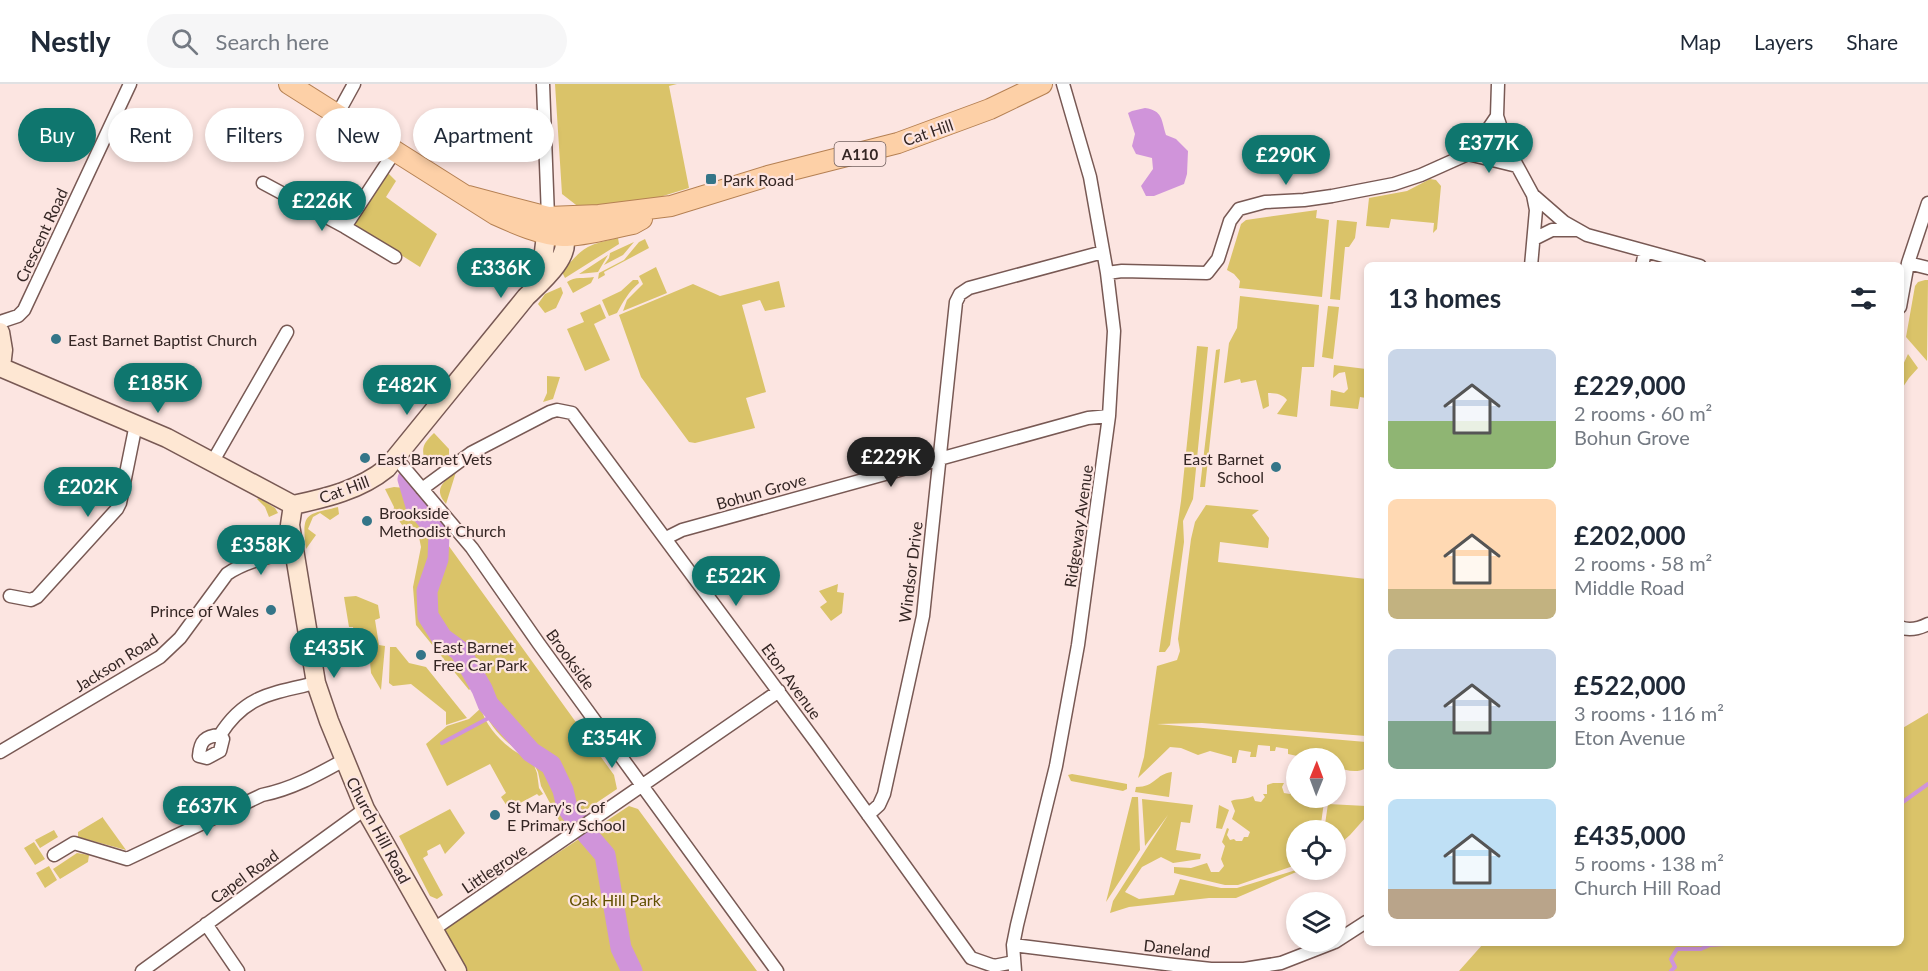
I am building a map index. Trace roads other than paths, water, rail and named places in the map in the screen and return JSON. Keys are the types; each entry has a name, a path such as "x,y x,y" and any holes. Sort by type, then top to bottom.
{"main road":[{"name":"A110","path":"289,84 325,108"},
{"name":"Cat Hill","path":"293,505 349,490 401,464 446,398 526,297 550,273 559,260 565,245 553,229 599,215 671,206 768,176 898,143 990,109 1042,84"},
{"name":"A110","path":"401,155 468,196 553,229"},
{"path":"0,332 3,350 0,369 167,438 293,505"},
{"name":"Church Hill Road","path":"293,505 290,525 316,682 344,760 365,809 457,971"}],"street":[{"name":"Crescent Road","path":"0,322 18,316 24,310 130,84"},
{"path":"341,108 354,84"},
{"path":"543,84 553,229"},
{"name":"Ridgeway Avenue","path":"1015,966 1013,945 1054,773 1076,656 1109,416 1114,331 1107,273 1089,177 1063,84"},
{"path":"1498,84 1497,116 1517,166 1533,195 1536,210 1531,262"},
{"path":"1107,273 1122,271 1207,273 1218,259 1230,221 1239,209 1265,202 1304,200 1394,184 1421,176 1468,154 1478,144 1497,116"},
{"path":"1468,154 1517,166"},
{"path":"345,227 388,162"},
{"path":"263,183 395,257"},
{"path":"1533,195 1576,230 1599,239 1684,262"},
{"path":"1904,286 1908,263 1928,203"},
{"path":"1534,240 1552,230 1576,230"},
{"name":"Windsor Drive","path":"868,816 879,805 884,794 921,627 956,302 960,294 969,288 1103,252"},
{"path":"1643,262 1645,252"},
{"path":"1908,263 1928,268"},
{"path":"213,461 286,332"},
{"name":"Eton Avenue","path":"418,485 477,450 550,412 572,413 779,691 971,958 994,966 1015,966"},
{"name":"Bohun Grove","path":"666,538 682,530 939,459 1088,418 1109,416"},
{"path":"10,596 31,600 37,597 117,509 136,424"},
{"name":"Brookside","path":"401,464 472,548 539,644 777,971"},
{"name":"Jackson Road","path":"0,752 160,657 180,638 227,574 271,555 295,551"},
{"path":"1904,629 1928,624"},
{"path":"220,735 228,722 251,701 316,682"},
{"name":"Littlegrove","path":"434,929 572,836 779,691"},
{"path":"54,855 74,843 127,859 262,795 279,792 308,780 344,760"},
{"name":"Capel Road","path":"142,971 365,809"},
{"name":"Daneland","path":"1346,935 1364,923"},
{"path":"206,924 238,971"},
{"name":"Daneland","path":"1013,945 1211,969 1244,969 1281,963 1309,952"}],"waterway":[{"path":"408,479 416,506 439,534 438,559 427,591 428,616 442,638 460,651 488,704 531,752 551,765 563,790 567,807 605,855 621,948 632,971"},
{"path":"442,743 496,714"},
{"path":"1904,801 1928,784"},
{"path":"1671,971 1675,967 1671,959 1677,949 1701,949 1708,946"}],"place":[{"name":"Park Road","path":"711,179"},
{"name":"East Barnet Baptist Church","path":"56,339"},
{"name":"East Barnet Vets","path":"365,458"},
{"name":"East Barnet School","path":"1276,467"},
{"name":"Brookside Methodist Church","path":"367,521"},
{"name":"Prince of Wales","path":"271,610"},
{"name":"East Barnet Free Car Park","path":"421,655"},
{"name":"St Mary's C of E Primary School","path":"495,815"}],"park label":[{"name":"Oak Hill Park","path":"615,899"}]}
